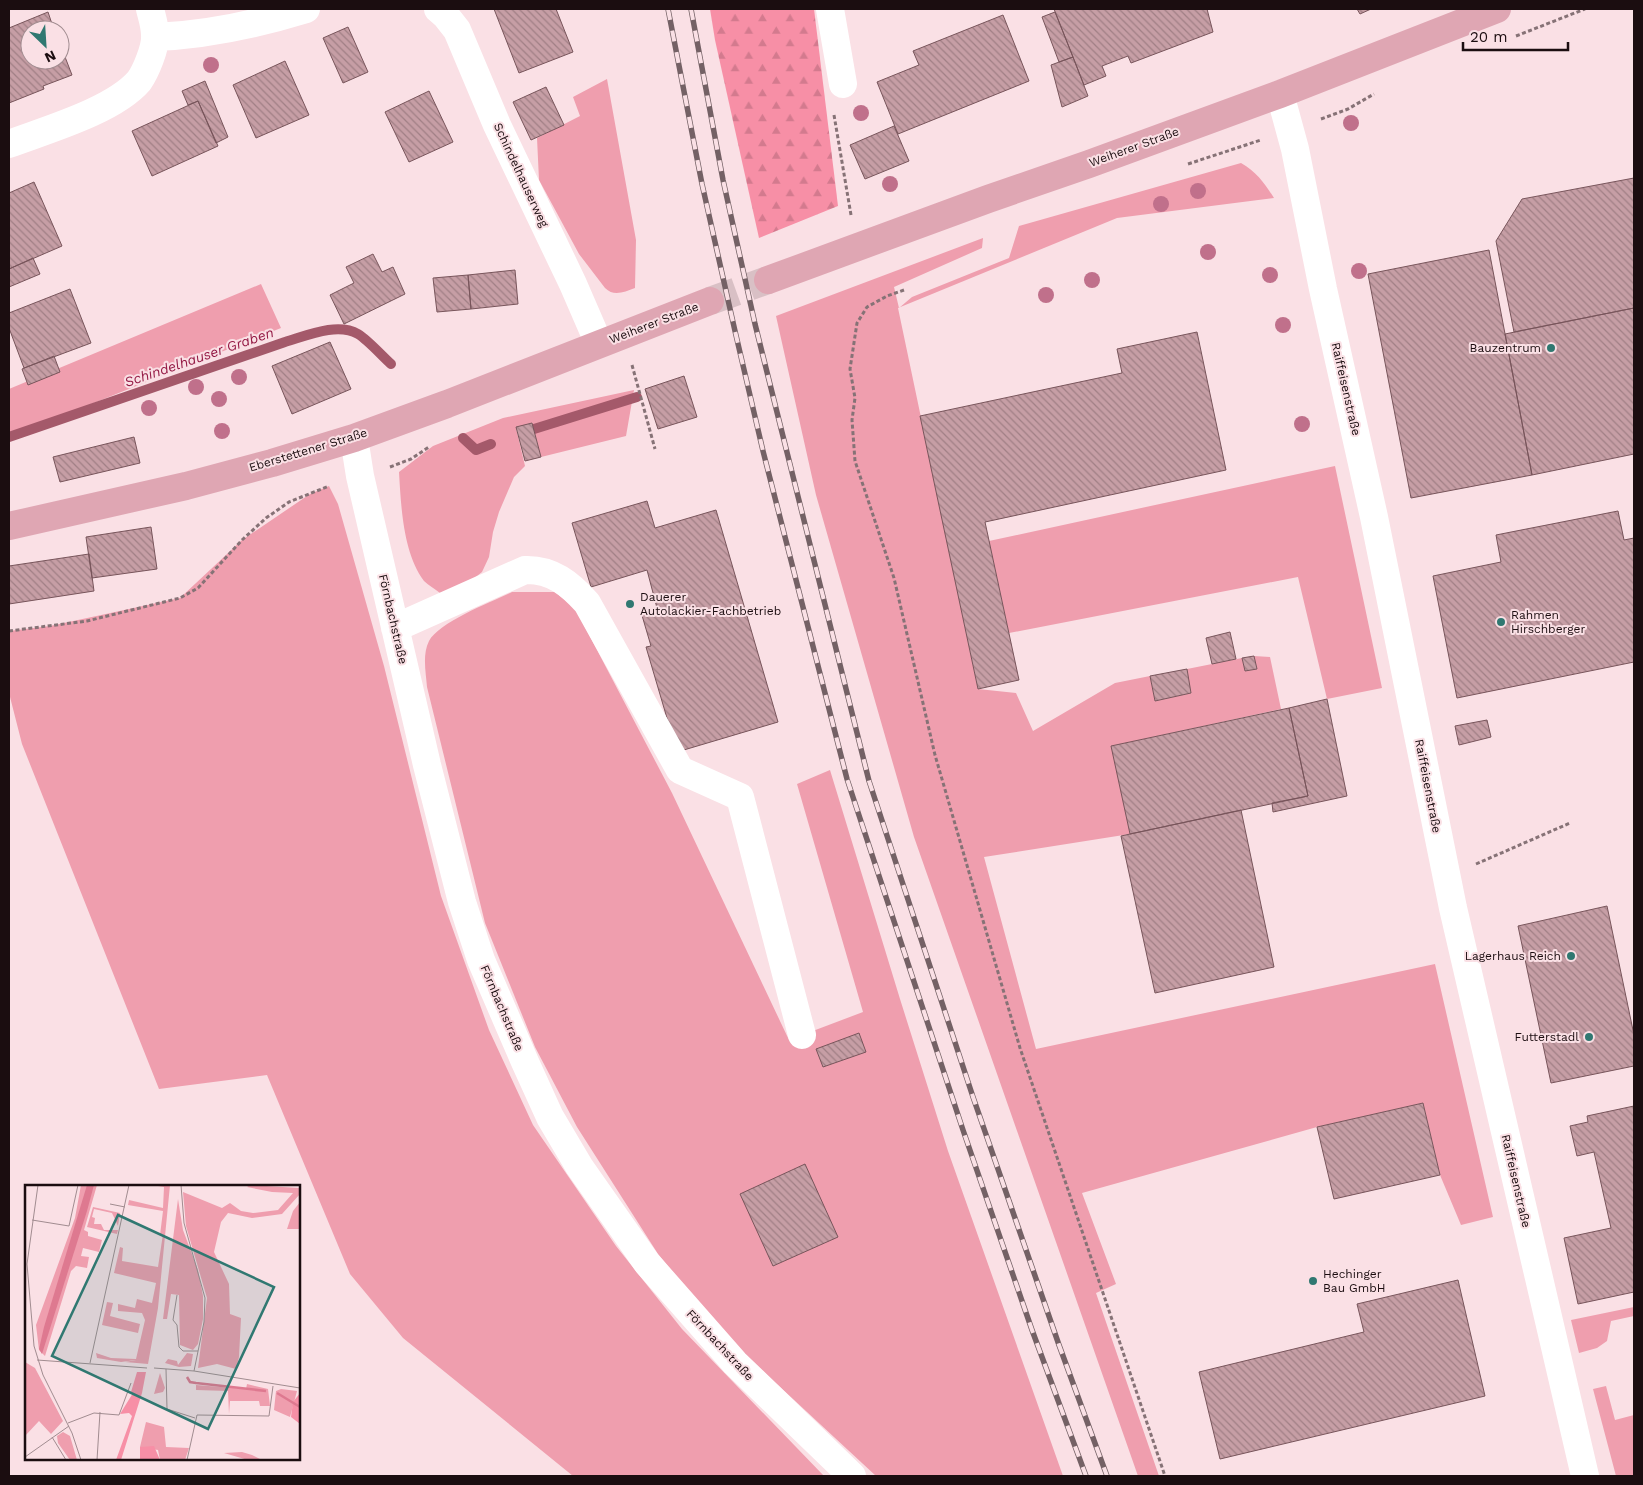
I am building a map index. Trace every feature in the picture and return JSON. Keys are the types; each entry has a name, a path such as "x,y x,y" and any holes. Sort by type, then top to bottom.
{"main road":[{"name":"Weiherer Straße","path":"768,280 1280,94 1497,9"},
{"name":"Weiherer Straße","path":"599,344 710,301"},
{"name":"Eberstettener Straße","path":"9,526 186,486 354,438 436,409 599,344"}],"street":[{"path":"9,144 100,108 122,96 138,82 146,71 156,37 150,9"},
{"path":"156,37 180,36 228,29 306,9"},
{"name":"Schindelhauserweg","path":"438,9 457,30 497,126 573,284 599,344"},
{"path":"830,9 843,84"},
{"name":"Raiffeisenstraße","path":"1280,94 1295,149 1323,289 1374,517 1446,877 1585,1476"},
{"name":"Förnbachstraße","path":"354,438 360,476 395,628 462,902 481,960 524,1062 550,1117 579,1166 647,1263 735,1363 852,1476"},
{"path":"395,628 525,570 548,572 575,590 587,603 680,770 740,797 802,1035"}],"path":[{"path":"843,84 830,88 851,219"},
{"path":"904,290 887,296 868,307 857,323 850,370 855,398 852,420 855,461 894,578 935,755 1020,1048 1164,1476"},
{"path":"631,362 655,449"},
{"path":"9,631 87,620 180,598 198,588 242,540 266,518 289,502 329,486 397,465 433,444"},
{"path":"1446,877 1570,824"}],"shaded area":[{"path":"607,79 636,240 635,288 619,293 608,291 579,254 539,180 537,138 580,116 573,97"},
{"path":"1241,163 1256,174 1274,198 1117,218 900,307 912,297 1009,258 1019,226"},
{"path":"983,238 982,248 894,287 978,689 1016,693 1033,731 1115,683 1150,676 1155,701 1191,693 1187,669 1242,658 1245,671 1257,669 1254,656 1270,657 1281,709 1112,746 1130,834 984,857 1036,1049 1435,964 1493,1217 1461,1225 1440,1175 1423,1103 1317,1127 1082,1193 1116,1284 1096,1293 1159,1476 1138,1476 914,837 816,495 776,316"},
{"path":"261,284 281,328 9,437 9,389"},
{"path":"634,390 626,436 541,457 532,423 516,428 525,466 514,477 499,512 493,532 489,557 482,572 467,584 440,593 424,581 417,570 407,543 402,514 399,472 433,446 503,418"},
{"path":"1335,466 1382,688 1327,699 1298,577 1009,633 989,541"},
{"path":"329,486 338,504 384,666 441,896 489,1030 533,1125 616,1246 682,1329 824,1476 573,1476 403,1338 350,1274 267,1075 159,1089 22,744 9,693 9,631 50,626 180,598 242,540 310,494"},
{"path":"512,592 555,592 575,608 672,793 789,1040 863,1012 797,784 830,770 948,1151 1063,1476 876,1476 724,1335 658,1254 577,1127 535,1047 485,923 427,687 426,652 429,641 435,634 466,613"},
{"path":"1634,1307 1634,1316 1611,1321 1607,1341 1597,1348 1579,1353 1571,1320"},
{"path":"1606,1386 1615,1420 1634,1415 1634,1476 1616,1476 1593,1389"}],"green space":[{"path":"710,9 814,9 838,206 759,238 715,40"}],"building":[{"path":"494,9 556,9 573,52 519,73"},
{"path":"1054,9 1207,9 1213,32 1131,63 1128,56 1102,66 1106,76 1084,85"},
{"path":"1357,9 1371,9 1360,14"},
{"path":"48,12 51,20 28,20"},
{"path":"1055,12 1073,57 1059,62 1042,17"},
{"path":"1003,15 1029,81 898,134 877,82 919,65 913,51"},
{"path":"20,23 20,70 70,70 72,75 43,86 44,89 9,103 9,28"},
{"path":"348,27 368,72 343,83 323,38"},
{"path":"1073,57 1088,96 1062,107 1051,65"},
{"path":"285,61 309,115 256,138 233,85"},
{"path":"205,81 228,137 216,143 198,101 188,105 182,91"},
{"path":"546,87 564,125 531,140 513,102"},
{"path":"429,91 453,142 409,162 385,112"},
{"path":"198,101 218,146 152,176 132,131"},
{"path":"894,126 909,161 865,179 850,145"},
{"path":"1634,178 1634,308 1514,332 1496,241 1522,199"},
{"path":"34,182 62,246 9,269 9,193"},
{"path":"1489,250 1532,475 1411,498 1368,274"},
{"path":"373,254 382,272 393,267 405,294 344,324 330,295 354,283 346,267"},
{"path":"33,258 40,274 9,287 9,269"},
{"path":"515,270 518,304 471,309 468,275"},
{"path":"468,275 471,309 437,312 433,278"},
{"path":"70,289 91,343 24,368 9,328 9,313"},
{"path":"1634,308 1634,454 1532,475 1505,334"},
{"path":"1197,332 1226,470 985,522 1019,680 978,689 920,416 1122,373 1117,349"},
{"path":"330,342 351,389 292,414 272,366"},
{"path":"54,356 60,372 28,385 22,369"},
{"path":"684,376 697,417 658,429 645,389"},
{"path":"532,423 541,457 525,461 516,427"},
{"path":"134,437 140,463 60,482 53,457"},
{"path":"647,501 655,528 716,510 778,722 677,752 646,647 651,646 641,612 657,608 647,570 591,587 572,523"},
{"path":"1618,511 1624,540 1634,538 1634,662 1457,698 1433,576 1501,562 1496,535"},
{"path":"151,527 157,569 92,578 86,537"},
{"path":"89,554 94,591 9,604 9,566"},
{"path":"1230,632 1236,659 1212,664 1206,638"},
{"path":"1254,656 1257,669 1245,671 1242,658"},
{"path":"1187,669 1191,693 1155,701 1150,676"},
{"path":"1327,699 1347,796 1273,812 1272,803 1308,796 1289,708"},
{"path":"1289,708 1308,796 1130,834 1111,746"},
{"path":"1487,720 1491,737 1459,745 1455,726"},
{"path":"1241,810 1274,967 1155,993 1121,836"},
{"path":"1607,906 1634,1035 1634,1066 1551,1083 1518,926"},
{"path":"859,1033 866,1052 823,1067 816,1049"},
{"path":"1423,1103 1440,1175 1334,1199 1317,1127"},
{"path":"1634,1106 1634,1292 1578,1304 1564,1238 1611,1228 1594,1152 1577,1156 1570,1126 1588,1122 1587,1116"},
{"path":"805,1164 838,1237 773,1266 740,1194"},
{"path":"1458,1280 1485,1396 1220,1459 1199,1372 1364,1332 1357,1304"}],"waterway":[{"name":"Schindelhauser Graben","path":"9,437 322,331 341,329 358,334 391,364"},
{"name":"Schindelhauser Graben","path":"534,429 637,397"},
{"name":"Schindelhauser Graben","path":"463,438 476,450 491,444"}],"tunnel":[{"path":"710,301 768,280"}],"railway":[{"path":"668,9 702,184 735,331 763,451 847,779 963,1130 1032,1330 1086,1476"},
{"path":"691,9 723,180 755,324 869,781 973,1097 1059,1345 1107,1476"}],"place":[{"name":"Bauzentrum","path":"1551,348"},
{"name":"Dauerer Autolackier-Fachbetrieb","path":"630,604"},
{"name":"Rahmen Hirschberger","path":"1501,622"},
{"name":"Lagerhaus Reich","path":"1571,956"},
{"name":"Futterstadl","path":"1589,1037"},
{"name":"Hechinger Bau GmbH","path":"1313,1281"}]}
